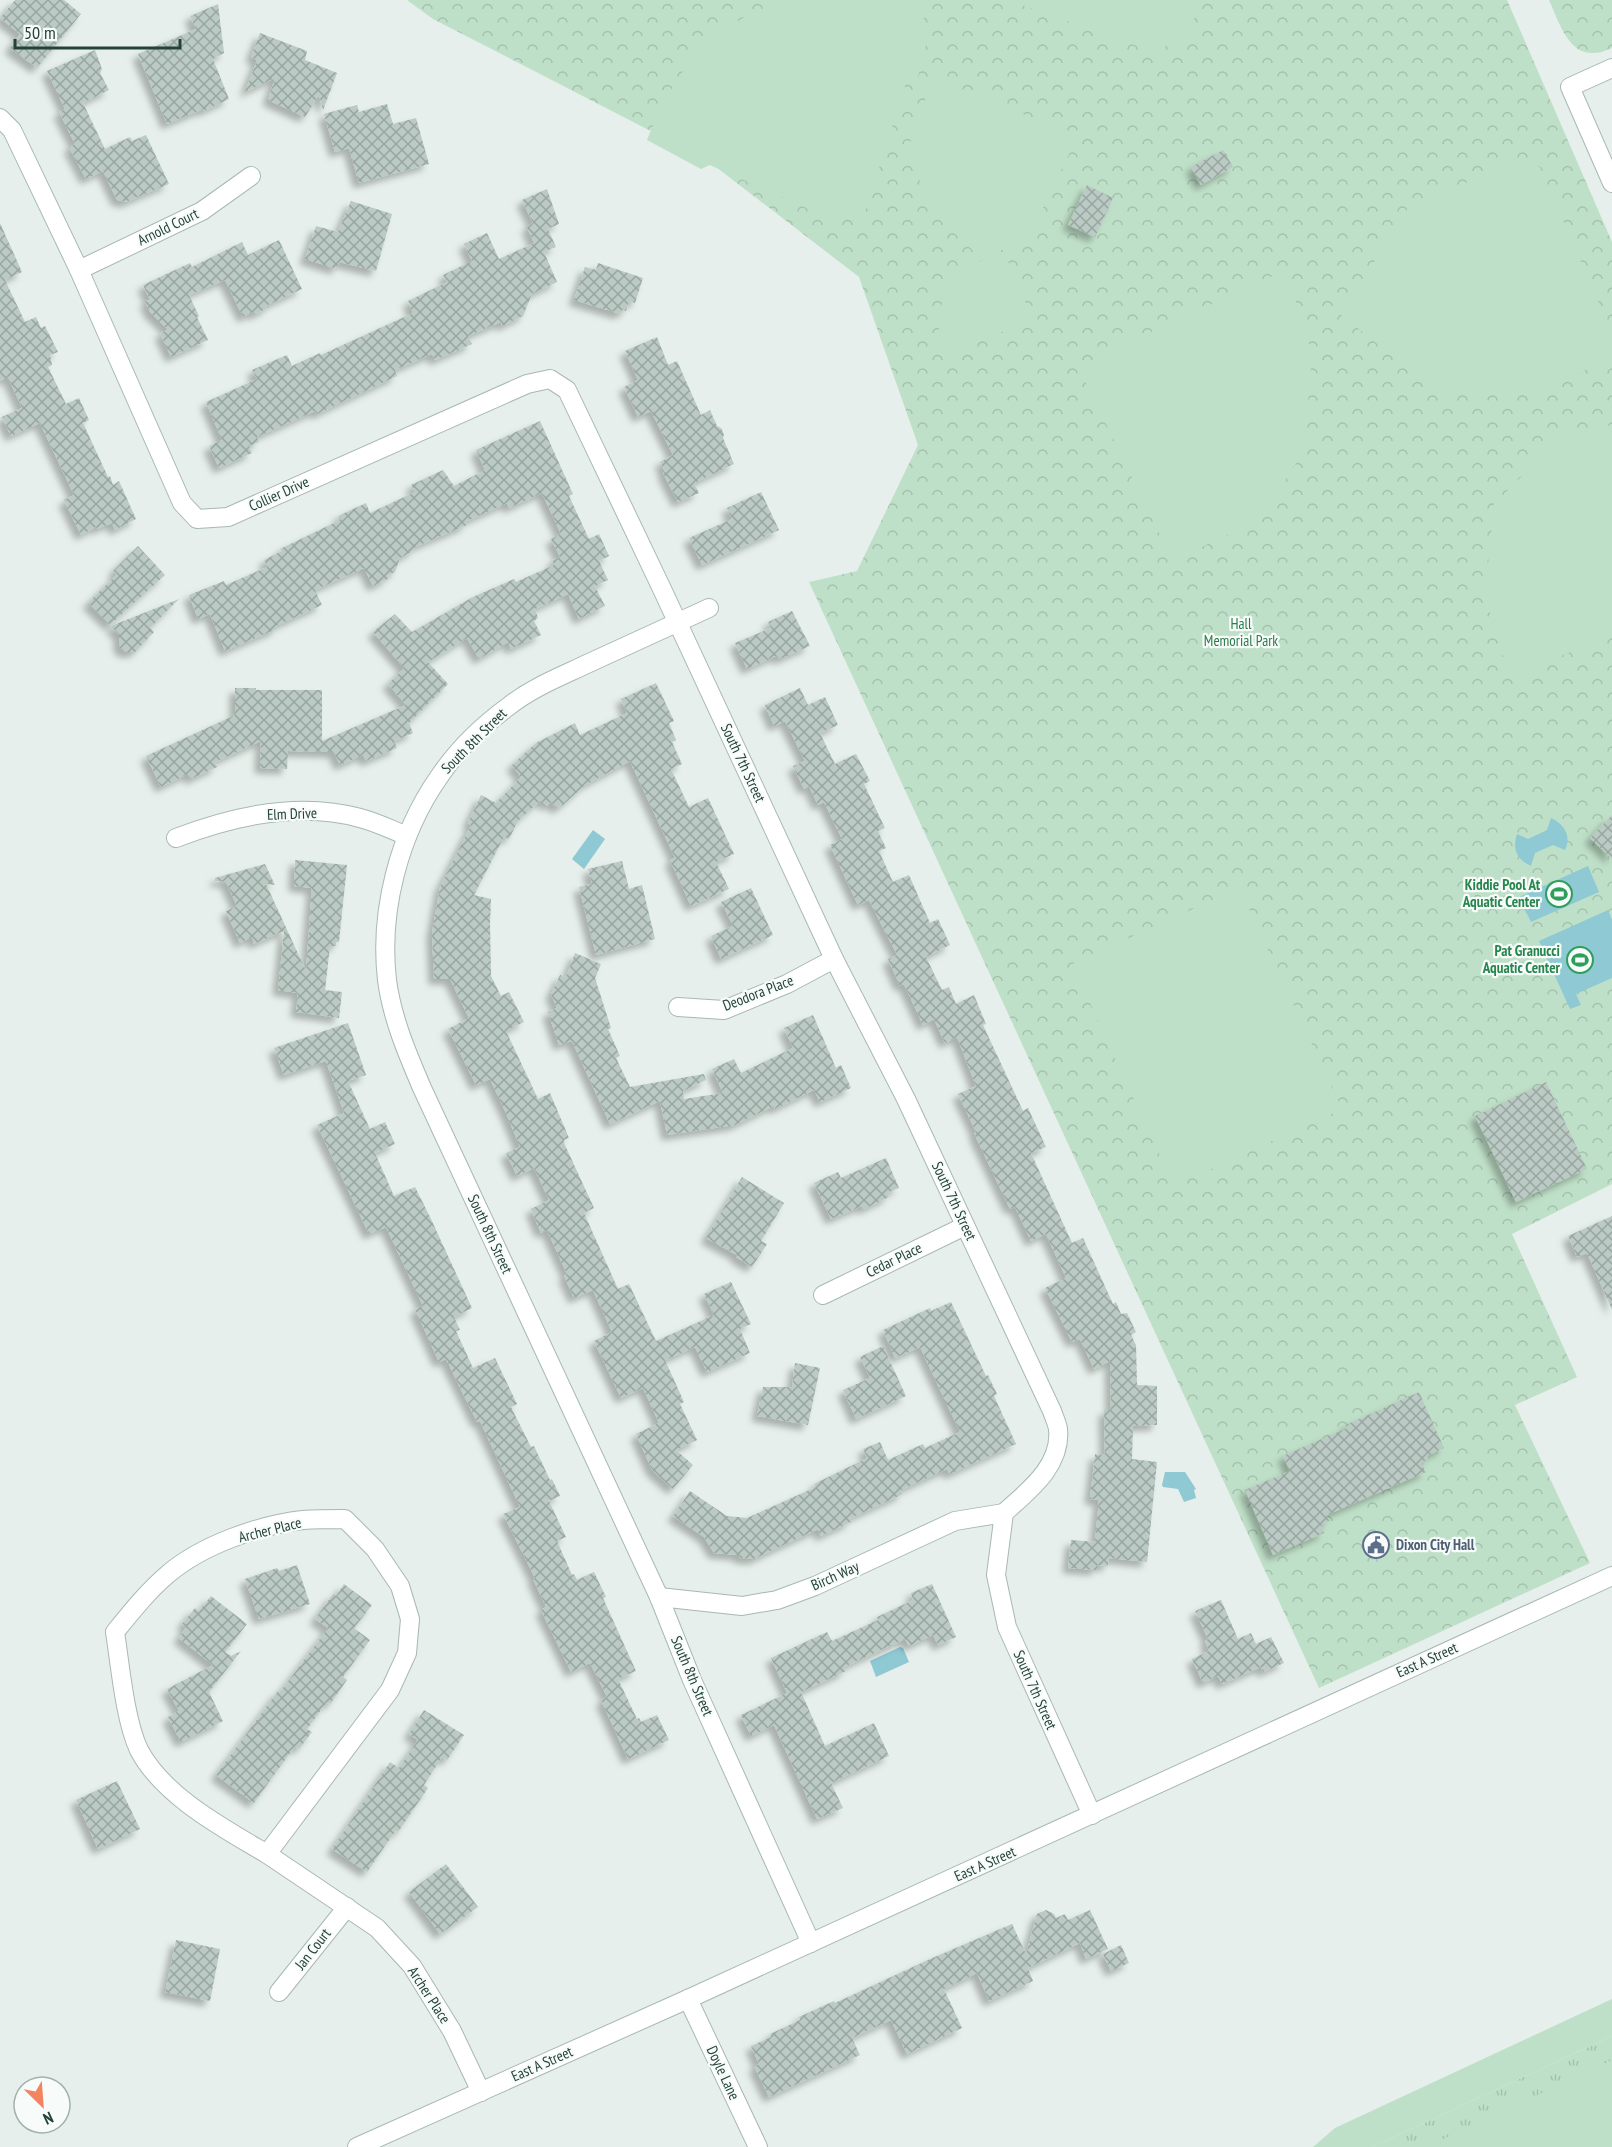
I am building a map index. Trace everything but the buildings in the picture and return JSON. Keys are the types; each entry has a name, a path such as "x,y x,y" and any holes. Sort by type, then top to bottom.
{"street":[{"path":"1612,68 1570,87 1612,183"},
{"name":"Collier Drive","path":"0,118 12,130 79,270 182,502 197,519 228,517 527,384 550,379 567,390 662,590"},
{"name":"Arnold Court","path":"79,270 202,210 251,176"},
{"name":"South 7th Street","path":"662,590 834,959 906,1099 1047,1400 1058,1429 1057,1447 1052,1462 1039,1481 1004,1513 996,1575 1007,1627 1092,1815"},
{"name":"South 8th Street","path":"709,608 542,685 510,705 458,752 438,777 407,836 397,864 389,906 385,954 387,981 393,1011 405,1047 659,1598 692,1680 811,1943"},
{"name":"Elm Drive","path":"176,838 209,825 245,816 285,812 319,812 360,818 407,836"},
{"name":"Deodora Place","path":"678,1007 724,1010 787,984 834,959"},
{"name":"Cedar Place","path":"823,1295 965,1226"},
{"name":"Birch Way","path":"659,1598 742,1606 777,1600 815,1586 955,1521 1004,1513"},
{"name":"Archer Place","path":"267,1854 390,1690 407,1653 410,1619 400,1586 375,1549 345,1519 304,1520 274,1526 227,1541 201,1552 169,1573 142,1598 115,1632 132,1727 138,1749 158,1778 189,1804 347,1906 377,1928 412,1966 452,2031 481,2092"},
{"name":"East A Street","path":"357,2147 688,1999 1612,1576"},
{"name":"Jan Court","path":"279,1992 347,1906"},
{"name":"Doyle Lane","path":"688,1999 758,2147"}],"green space":[{"name":"Hall Memorial Park","path":"407,0 1507,0 1612,242 1612,1184 1512,1234 1577,1377 1515,1405 1590,1563 1319,1688 809,582 857,571 918,445 859,277 707,160 433,19"},
{"path":"784,0 901,0 926,9 923,22 931,25 916,85 906,83 866,209 838,222 710,165 701,169 647,140 671,91 698,53 714,37 734,24"},
{"path":"1008,0 1201,0 1188,35 1154,52"},
{"path":"1549,0 1612,0 1612,48 1598,53 1587,53 1578,49 1564,33"},
{"path":"933,77 1071,134 1074,144 1026,243 979,256 928,209 910,143"},
{"path":"1521,159 1540,167 1612,334 1612,358 1543,389 1439,393 1341,315 1408,208"},
{"path":"1004,252 1030,313 1025,323 941,355 938,314 955,271"},
{"path":"1286,270 1312,354 1304,451 1260,519 1173,561 1084,379 1093,359"},
{"path":"1612,425 1612,634 1510,678 1485,596 1494,504 1563,435"},
{"path":"1239,888 1342,1109 1174,1186 1072,964"},
{"path":"1612,1999 1612,2036 1372,2147 1313,2147 1335,2128"},
{"path":"1612,2036 1612,2147 1372,2147"},
{"path":"1612,2060 1612,2147 1426,2147"}],"water":[{"path":"1551,818 1566,831 1568,840 1565,850 1553,845 1535,853 1531,866 1522,861 1517,853 1515,844 1517,834 1528,839 1547,830"},
{"path":"593,830 605,839 584,869 572,859"},
{"name":"Kiddie Pool At Aquatic Center","path":"1588,866 1599,892 1531,922 1519,897"},
{"name":"Pat Granucci Aquatic Center","path":"1608,910 1612,920 1612,978 1576,994 1581,1005 1570,1009 1539,941"},
{"path":"1165,1472 1185,1472 1196,1489 1194,1490 1196,1498 1184,1502 1178,1489 1163,1487"},
{"path":"900,1647 903,1648 909,1662 876,1677 870,1661"}],"place":[{"name":"Kiddie Pool At Aquatic Center","path":"1559,894"},
{"name":"Pat Granucci Aquatic Center","path":"1580,960"},
{"name":"Dixon City Hall","path":"1376,1545"}]}
